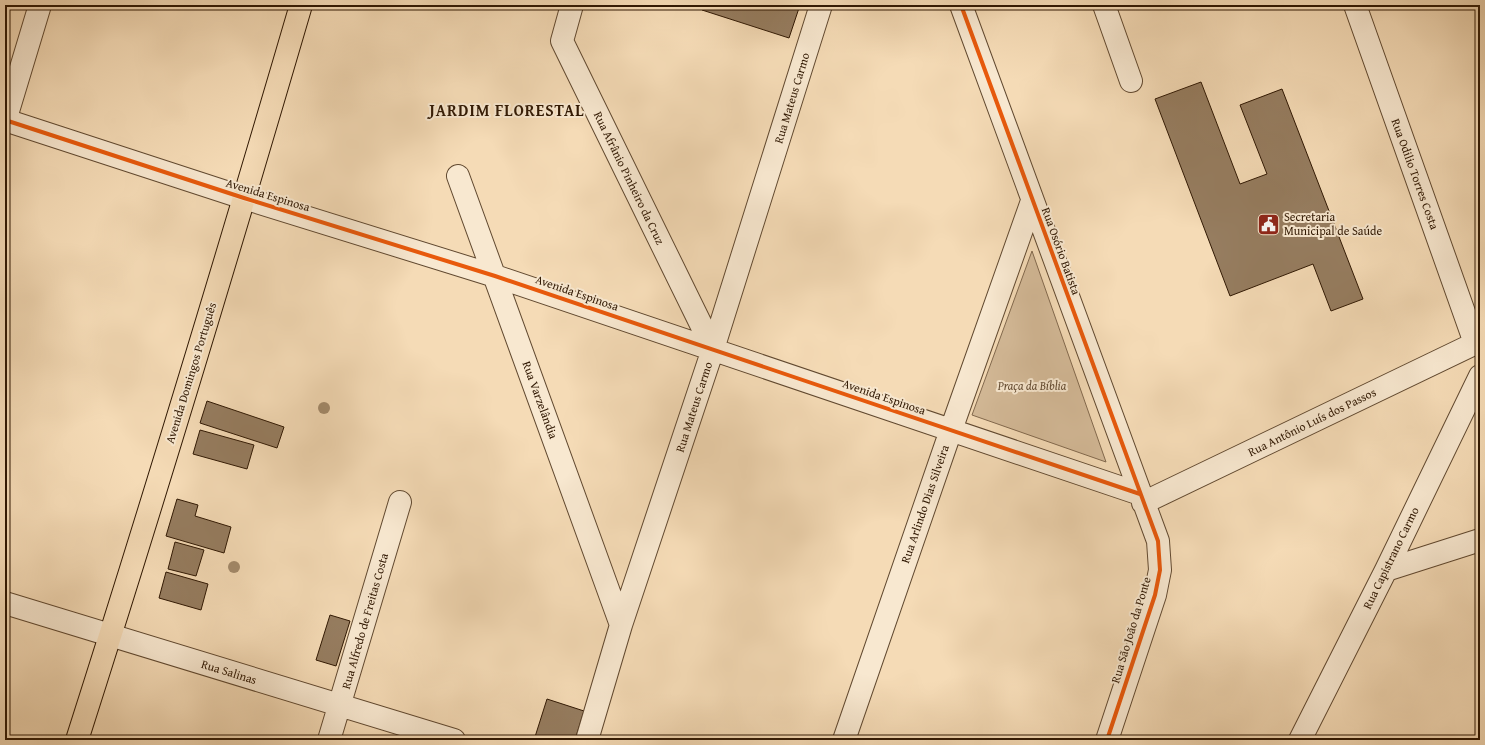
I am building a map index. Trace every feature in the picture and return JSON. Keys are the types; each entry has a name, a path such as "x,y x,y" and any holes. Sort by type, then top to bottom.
{"main road":[{"name":"Avenida Domingos Português","path":"77,740 244,198 301,5"}],"street":[{"path":"5,120 40,5"},
{"name":"Rua Afrânio Pinheiro da Cruz","path":"572,5 562,41 713,349"},
{"name":"Rua Mateus Carmo","path":"587,740 621,625 713,349 821,5"},
{"name":"Rua Osório Batista","path":"960,5 1142,499"},
{"path":"1104,5 1131,81"},
{"name":"Rua Odilio Torres Costa","path":"1355,5 1478,342"},
{"name":"Avenida Espinosa","path":"5,120 244,198 495,276 951,430 1142,499"},
{"name":"Rua Varzelândia","path":"458,176 621,625"},
{"name":"Rua Arlindo Dias Silveira","path":"844,740 1032,201"},
{"name":"Rua Antônio Luís dos Passos","path":"1142,499 1478,342"},
{"name":"Rua Capistrano Carmo","path":"1300,740 1386,570 1480,376"},
{"name":"Rua São João da Ponte","path":"1107,740 1155,595 1160,570 1158,541 1142,499"},
{"name":"Rua Alfredo de Freitas Costa","path":"329,740 400,502"},
{"path":"1386,570 1480,540"},
{"name":"Rua Salinas","path":"5,603 454,740"}],"green space":[{"name":"Praça da Bíblia","path":"1032,251 1106,462 972,415"}],"building":[{"path":"703,5 800,5 789,38 702,10"},
{"name":"Secretaria Municipal de Saúde","path":"1201,82 1240,184 1267,174 1240,105 1282,89 1363,299 1331,311 1313,264 1230,296 1155,99"},
{"path":"207,401 284,427 277,448 200,423"},
{"path":"200,430 254,445 247,469 193,454"},
{"path":"177,499 198,505 195,516 231,527 224,553 166,536"},
{"path":"175,542 204,550 196,576 168,569"},
{"path":"166,572 208,584 201,610 159,598"},
{"path":"330,615 350,621 336,666 316,660"},
{"path":"547,699 584,711 575,740 534,740"}],"cycle path":[{"path":"961,5 1158,541 1160,570 1155,595 1107,740"},
{"path":"5,120 244,198 495,276 1140,494"}],"place":[{"name":"Secretaria Municipal de Saúde","path":"1269,224"}],"district":[{"name":"JARDIM FLORESTAL","path":"507,110"}]}
